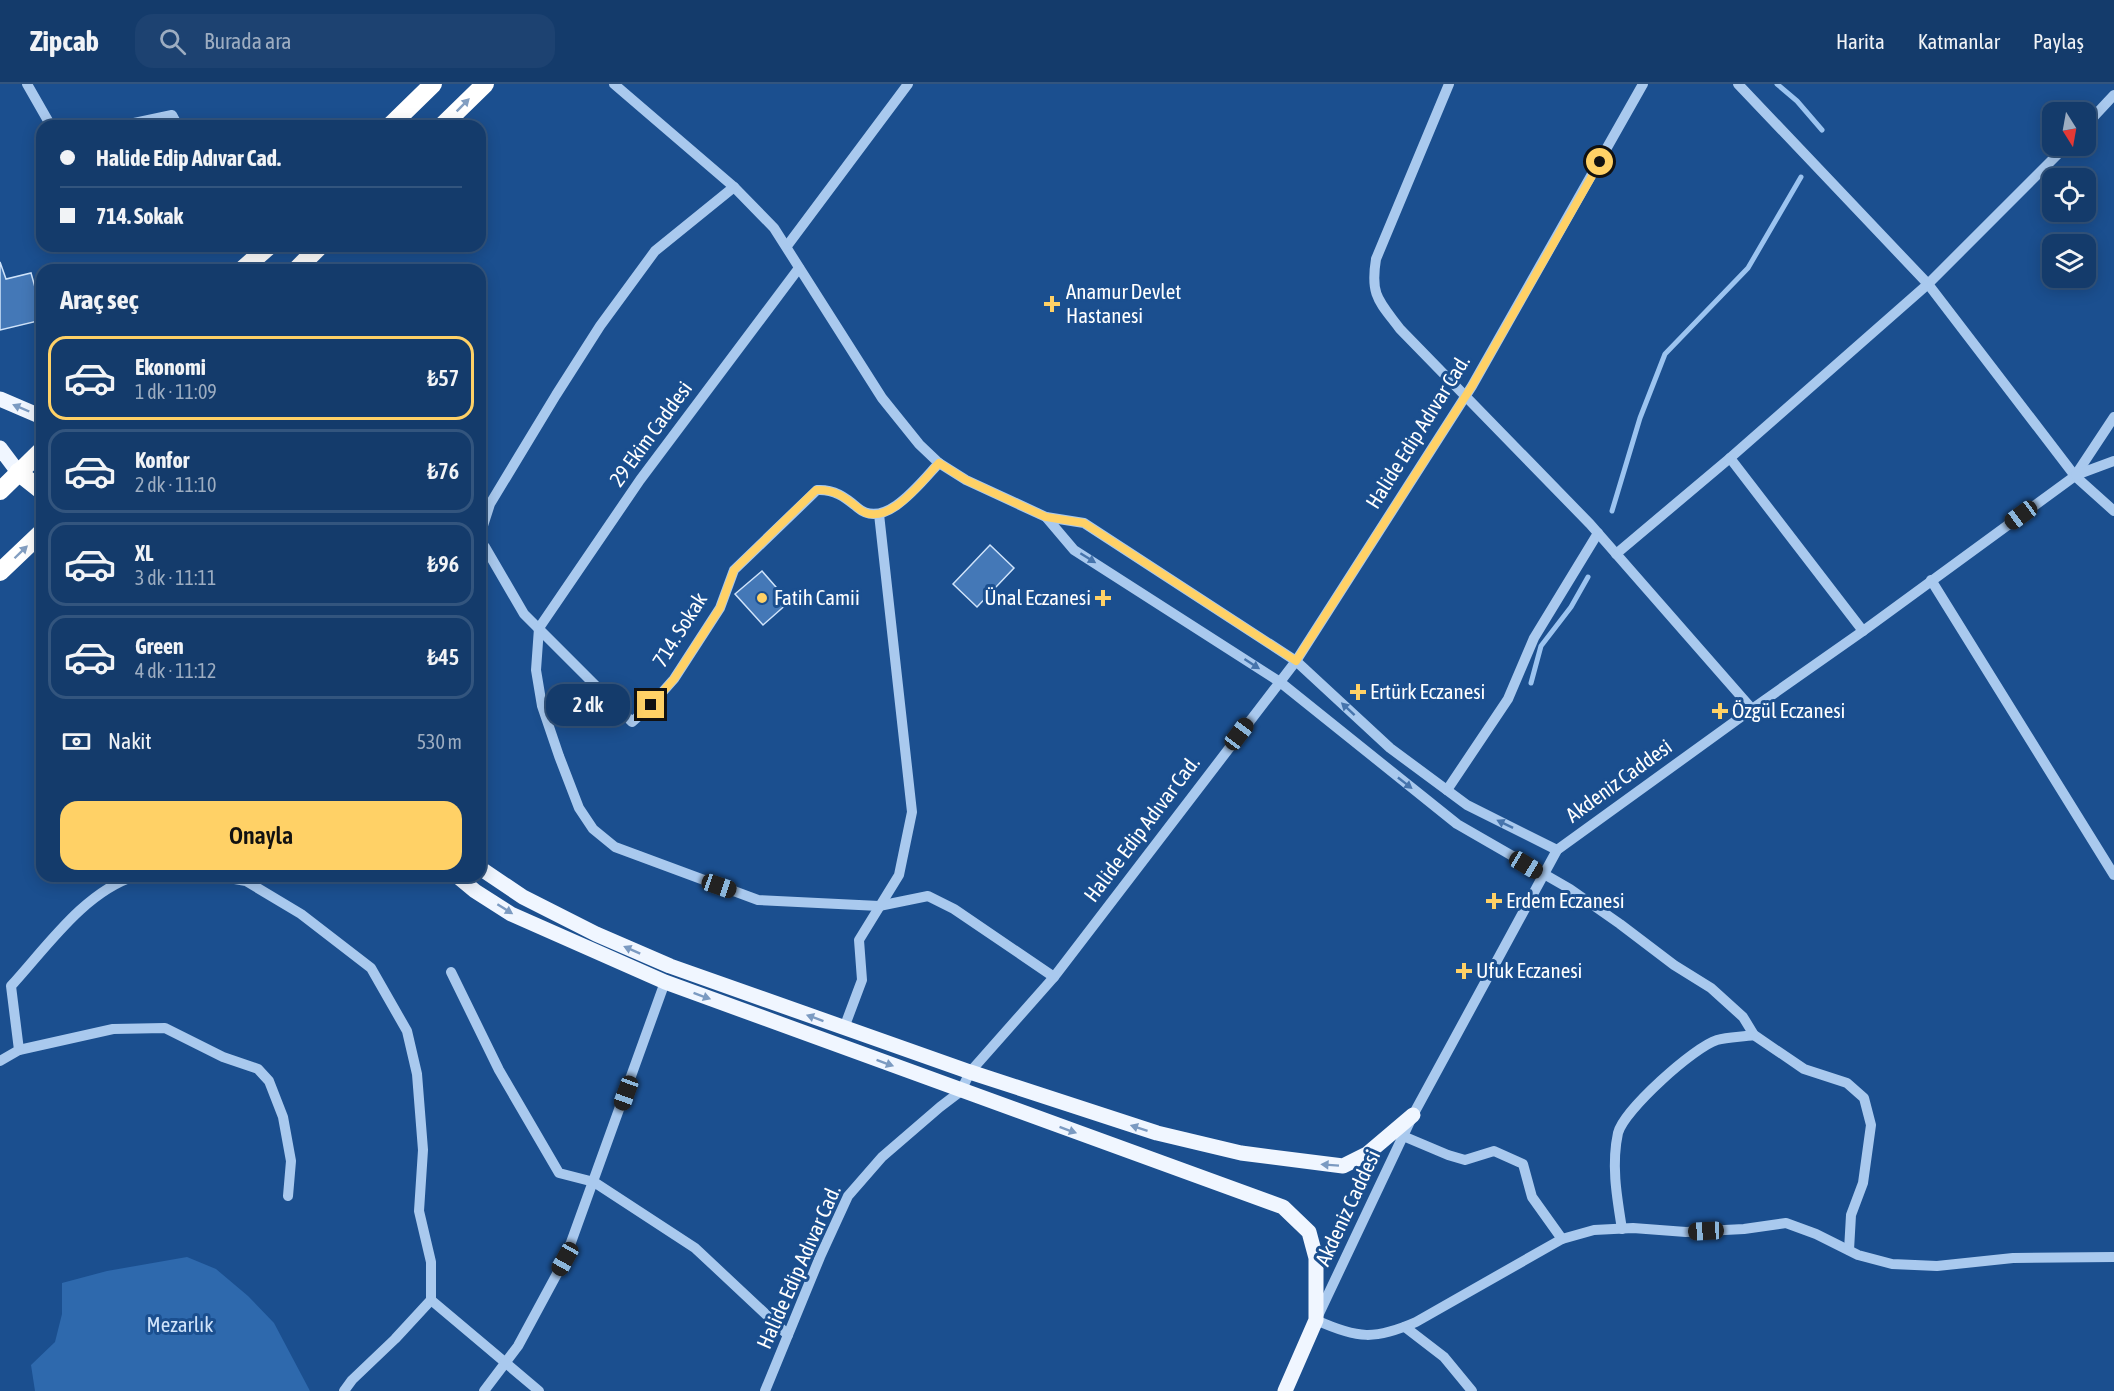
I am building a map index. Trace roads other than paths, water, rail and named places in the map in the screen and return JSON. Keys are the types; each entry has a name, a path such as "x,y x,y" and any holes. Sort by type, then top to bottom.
{"highway":[{"path":"396,120 433,84"},
{"path":"448,120 485,84"},
{"path":"247,264 257,252"},
{"path":"302,264 314,252"},
{"path":"0,491 36,456"},
{"path":"18,472 36,486"},
{"path":"0,572 36,538"}],"main road":[{"path":"0,399 36,414"},
{"path":"0,448 18,472"},
{"path":"486,872 523,897 596,934 670,966 970,1072 1156,1133 1241,1153 1343,1166 1367,1154 1413,1115"},
{"path":"464,882 511,914 666,982 1283,1207 1309,1232 1316,1258 1316,1320 1285,1391"}],"street":[{"path":"27,84 48,120"},
{"path":"614,84 734,187 774,228 882,398 919,444 939,463 966,480 1046,517 1084,523 1296,661 1390,748 1467,806 1557,850"},
{"path":"787,246 908,84"},
{"path":"1449,84 1376,259 1373,279 1377,299 1400,329 1598,533 1752,709"},
{"name":"Halide Edip Adıvar Cad.","path":"765,1391 848,1196 882,1157 961,1091 970,1072 1054,976 1296,661 1466,396 1643,84"},
{"path":"1738,84 1928,284 2075,476 2114,511"},
{"path":"2096,114 2114,95"},
{"path":"148,120 172,115 175,120"},
{"path":"1616,554 1730,458 1928,284 2056,156"},
{"path":"486,516 490,504 594,336 655,251 734,187"},
{"name":"29 Ekim Caddesi","path":"538,628 640,480 799,268"},
{"name":"Akdeniz Caddesi","path":"1316,1320 1413,1115 1557,850 2075,476 2114,417"},
{"path":"1730,458 1863,631"},
{"path":"2075,476 2114,461"},
{"path":"844,1028 862,981 859,940 899,875 912,812 879,514 894,508 939,463"},
{"name":"714. Sokak","path":"538,628 632,722 674,679 720,608 734,570 816,490 828,489 845,497 863,513 879,514"},
{"path":"1046,517 1074,550 1280,682 1457,824 1578,895 1674,966 1711,988 1743,1017 1754,1035 1804,1069 1847,1083 1864,1098 1871,1125 1863,1183 1851,1215 1849,1250"},
{"path":"1447,790 1508,699 1534,638 1598,533"},
{"path":"486,549 524,614 538,628 536,670 542,706 558,756 579,808 593,829 615,847 758,900 879,906 928,896 954,909 1054,976"},
{"path":"1931,580 2114,874"},
{"path":"19,1050 11,986 83,907 118,882"},
{"path":"248,882 301,914 371,968 407,1031 417,1074 423,1150 419,1211 431,1262 431,1300 352,1380 344,1391"},
{"path":"451,972 499,1070 559,1173 594,1182 695,1248 788,1335"},
{"path":"484,1391 518,1346 565,1259 666,982"},
{"path":"0,1061 19,1050 113,1029 165,1028 223,1057 258,1069 269,1081 284,1118 291,1161 288,1196"},
{"path":"1622,1229 1616,1186 1616,1151 1619,1131 1631,1110 1683,1062 1716,1040 1754,1035"},
{"path":"1403,1136 1465,1160 1494,1151 1523,1164 1532,1197 1562,1239"},
{"path":"1316,1320 1342,1331 1363,1335 1382,1335 1405,1327 1562,1239 1594,1230 1686,1232 1744,1229 1786,1223 1816,1233 1849,1250 1892,1264 1937,1266 2013,1258 2114,1257"},
{"path":"431,1300 539,1391"},
{"path":"1405,1327 1444,1357 1472,1391"}],"waterway":[{"path":"1777,84 1797,101 1822,130"},
{"path":"1612,511 1640,418 1665,354 1748,268 1801,177"},
{"path":"1531,683 1541,646 1571,607 1588,577"}],"place":[{"name":"Anamur Devlet Hastanesi","path":"1052,304"},
{"name":"Fatih Camii","path":"762,598"},
{"name":"Ünal Eczanesi","path":"1103,598"},
{"name":"Ertürk Eczanesi","path":"1358,692"},
{"name":"Özgül Eczanesi","path":"1720,711"},
{"name":"Erdem Eczanesi","path":"1494,901"},
{"name":"Ufuk Eczanesi","path":"1464,971"}],"park label":[{"name":"Mezarlık","path":"180,1325"}]}
